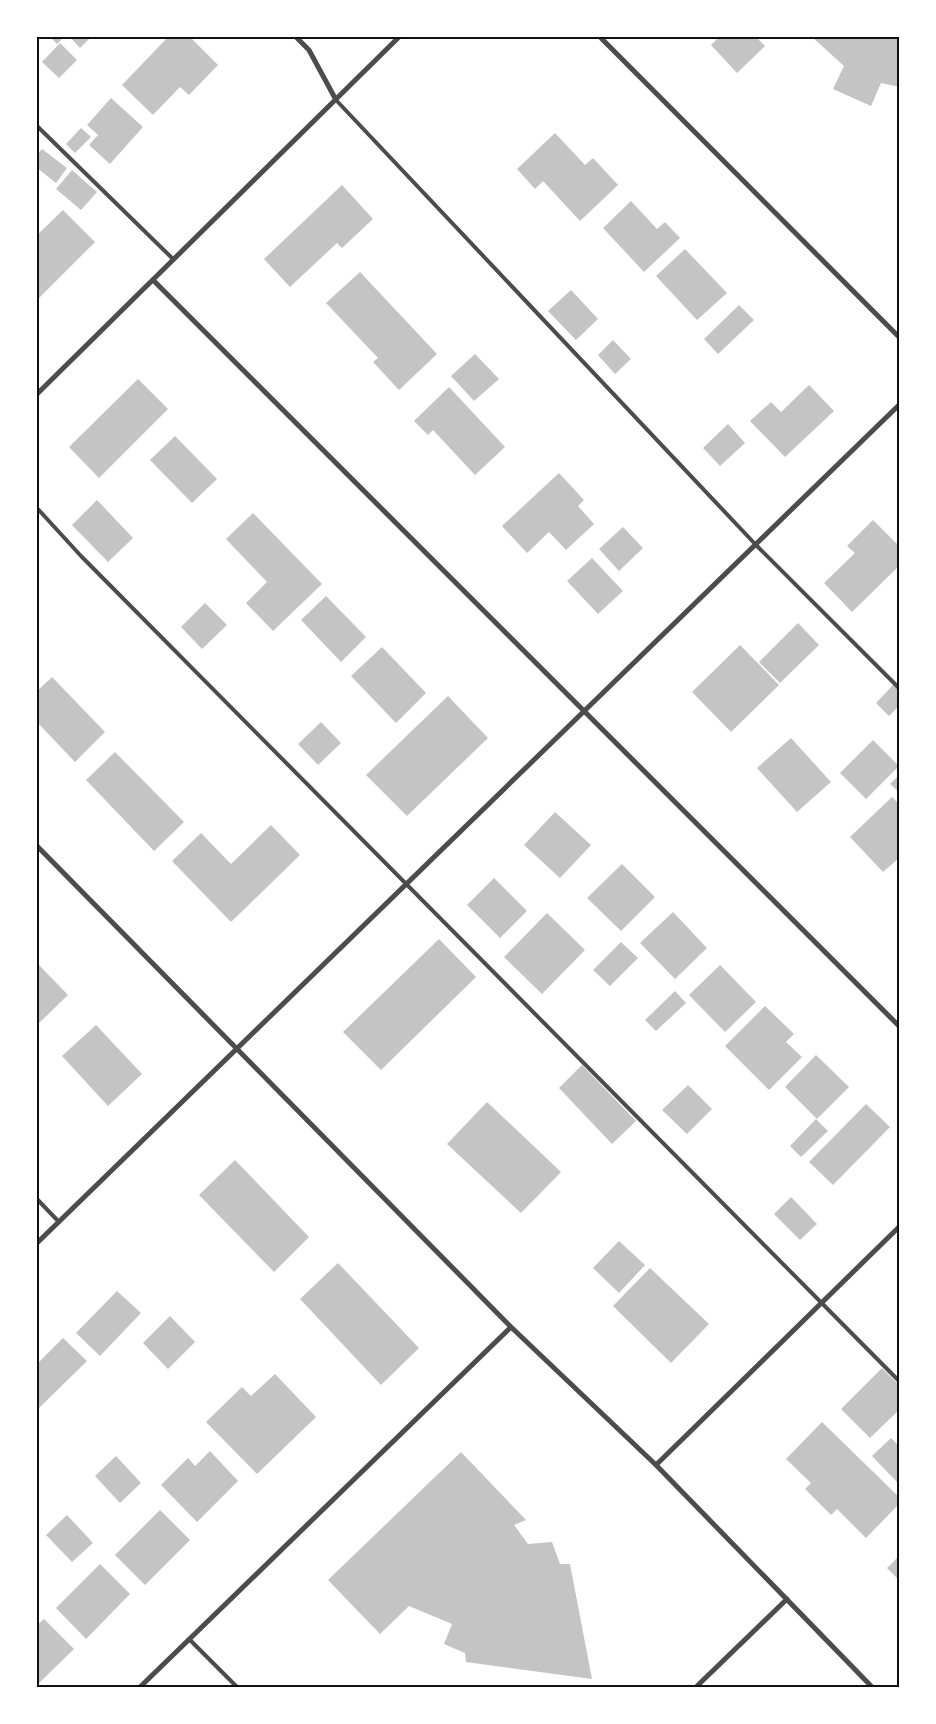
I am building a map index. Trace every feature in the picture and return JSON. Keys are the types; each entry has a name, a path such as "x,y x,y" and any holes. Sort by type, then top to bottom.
{"street":[{"path":"295,36 309,50 336,100"},
{"path":"36,395 400,36"},
{"path":"599,36 900,338"},
{"path":"153,280 900,1027"},
{"path":"36,1244 900,404"},
{"path":"36,846 511,1327 656,1465 873,1688"},
{"path":"656,1465 900,1226"},
{"path":"139,1688 511,1327"},
{"path":"695,1688 787,1599"}],"lane":[{"path":"336,100 756,545 900,689"},
{"path":"36,125 173,259"},
{"path":"36,507 81,556 900,1382"},
{"path":"36,1198 59,1222"},
{"path":"190,1639 238,1688"}],"building":[{"path":"49,36 65,36 57,44"},
{"path":"69,36 88,36 90,38 80,48"},
{"path":"169,36 189,36 218,65 189,95 180,87 153,115 122,85"},
{"path":"720,36 755,36 765,46 737,73 711,45"},
{"path":"811,36 900,37 900,87 881,83 871,106 833,89 844,66"},
{"path":"60,43 77,60 59,78 42,62"},
{"path":"111,98 143,127 110,164 89,145 98,135 87,125"},
{"path":"81,128 91,137 75,153 66,144"},
{"path":"555,133 585,165 593,158 618,185 580,221 543,181 535,189 517,169"},
{"path":"42,149 67,168 56,183 36,167 36,156"},
{"path":"72,170 97,192 81,210 56,189"},
{"path":"342,185 373,219 342,248 337,243 290,287 264,259"},
{"path":"631,201 657,229 665,222 680,238 644,272 603,228"},
{"path":"63,210 95,242 36,301 36,236"},
{"path":"685,249 727,293 697,320 656,276"},
{"path":"360,272 437,354 399,390 373,362 378,358 326,303"},
{"path":"571,290 598,319 576,340 548,311"},
{"path":"739,305 754,320 718,354 704,339"},
{"path":"613,340 631,359 615,374 598,355"},
{"path":"475,354 499,379 474,401 451,376"},
{"path":"138,379 168,409 99,478 69,447"},
{"path":"809,385 834,411 785,457 750,421 771,402 781,412"},
{"path":"449,387 505,447 475,475 433,430 428,435 414,421"},
{"path":"728,424 745,443 720,466 703,448"},
{"path":"175,436 217,479 192,503 150,460"},
{"path":"559,473 584,500 578,506 594,524 566,550 549,532 527,553 502,526"},
{"path":"97,500 133,538 108,562 72,525"},
{"path":"253,513 322,584 273,631 246,603 267,582 226,539"},
{"path":"873,520 900,547 900,565 852,612 824,583 855,553 847,546"},
{"path":"623,527 643,548 619,571 599,549"},
{"path":"592,558 623,591 598,614 567,581"},
{"path":"326,596 366,637 341,662 301,620"},
{"path":"205,603 227,625 202,649 181,627"},
{"path":"798,623 819,645 780,683 759,662"},
{"path":"740,645 779,685 731,732 692,692"},
{"path":"382,647 426,693 396,723 351,676"},
{"path":"52,677 105,732 75,762 36,721 36,692"},
{"path":"894,684 900,690 900,705 889,716 876,703"},
{"path":"448,696 488,738 407,816 366,775"},
{"path":"321,722 341,743 318,765 298,744"},
{"path":"791,738 831,782 797,812 757,768"},
{"path":"873,740 899,766 866,799 840,773"},
{"path":"115,752 184,822 154,851 86,780"},
{"path":"900,774 900,793 890,784"},
{"path":"892,797 900,805 900,857 883,872 850,837"},
{"path":"555,812 591,845 560,878 524,845"},
{"path":"271,825 300,855 231,922 172,861 201,833 231,864"},
{"path":"622,864 655,897 621,931 587,898"},
{"path":"494,878 527,911 500,938 467,905"},
{"path":"673,912 707,948 675,979 640,943"},
{"path":"547,913 585,950 542,994 504,957"},
{"path":"439,939 476,977 381,1070 343,1032"},
{"path":"621,942 638,958 610,986 593,970"},
{"path":"36,962 68,995 36,1026"},
{"path":"720,965 756,1002 725,1032 689,995"},
{"path":"675,991 686,1003 656,1031 645,1020"},
{"path":"765,1006 794,1034 786,1042 802,1057 769,1090 725,1046"},
{"path":"96,1025 142,1074 108,1106 62,1056"},
{"path":"816,1055 849,1087 817,1119 785,1087"},
{"path":"582,1065 636,1121 612,1144 559,1088"},
{"path":"688,1085 712,1109 687,1134 662,1110"},
{"path":"487,1102 561,1172 521,1213 447,1144"},
{"path":"866,1104 890,1127 833,1185 809,1162"},
{"path":"816,1119 828,1131 801,1157 790,1146"},
{"path":"235,1160 309,1237 274,1272 199,1195"},
{"path":"791,1197 817,1224 800,1240 774,1214"},
{"path":"619,1241 645,1265 619,1293 593,1268"},
{"path":"338,1263 419,1348 381,1385 300,1299"},
{"path":"650,1268 709,1324 671,1363 613,1306"},
{"path":"117,1291 141,1313 100,1356 76,1333"},
{"path":"170,1316 195,1342 168,1369 143,1343"},
{"path":"63,1338 87,1361 36,1411 36,1365"},
{"path":"882,1368 900,1386 900,1409 870,1438 841,1409"},
{"path":"275,1374 316,1417 257,1474 206,1422 242,1387 251,1396"},
{"path":"822,1422 900,1498 900,1503 866,1538 837,1509 831,1515 805,1489 811,1483 786,1459"},
{"path":"891,1438 900,1447 900,1480 897,1482 872,1456"},
{"path":"210,1451 238,1481 197,1522 161,1485 188,1458 195,1466"},
{"path":"461,1452 526,1520 514,1525 528,1544 552,1542 560,1564 570,1564 592,1679 466,1662 465,1653 444,1644 452,1624 409,1606 380,1634 328,1580"},
{"path":"116,1456 141,1483 120,1503 95,1476"},
{"path":"160,1510 190,1540 145,1585 115,1555"},
{"path":"67,1515 93,1543 72,1562 46,1535"},
{"path":"900,1555 900,1581 887,1568"},
{"path":"100,1564 130,1594 86,1639 56,1608"},
{"path":"44,1619 74,1649 36,1686 36,1626"}]}
